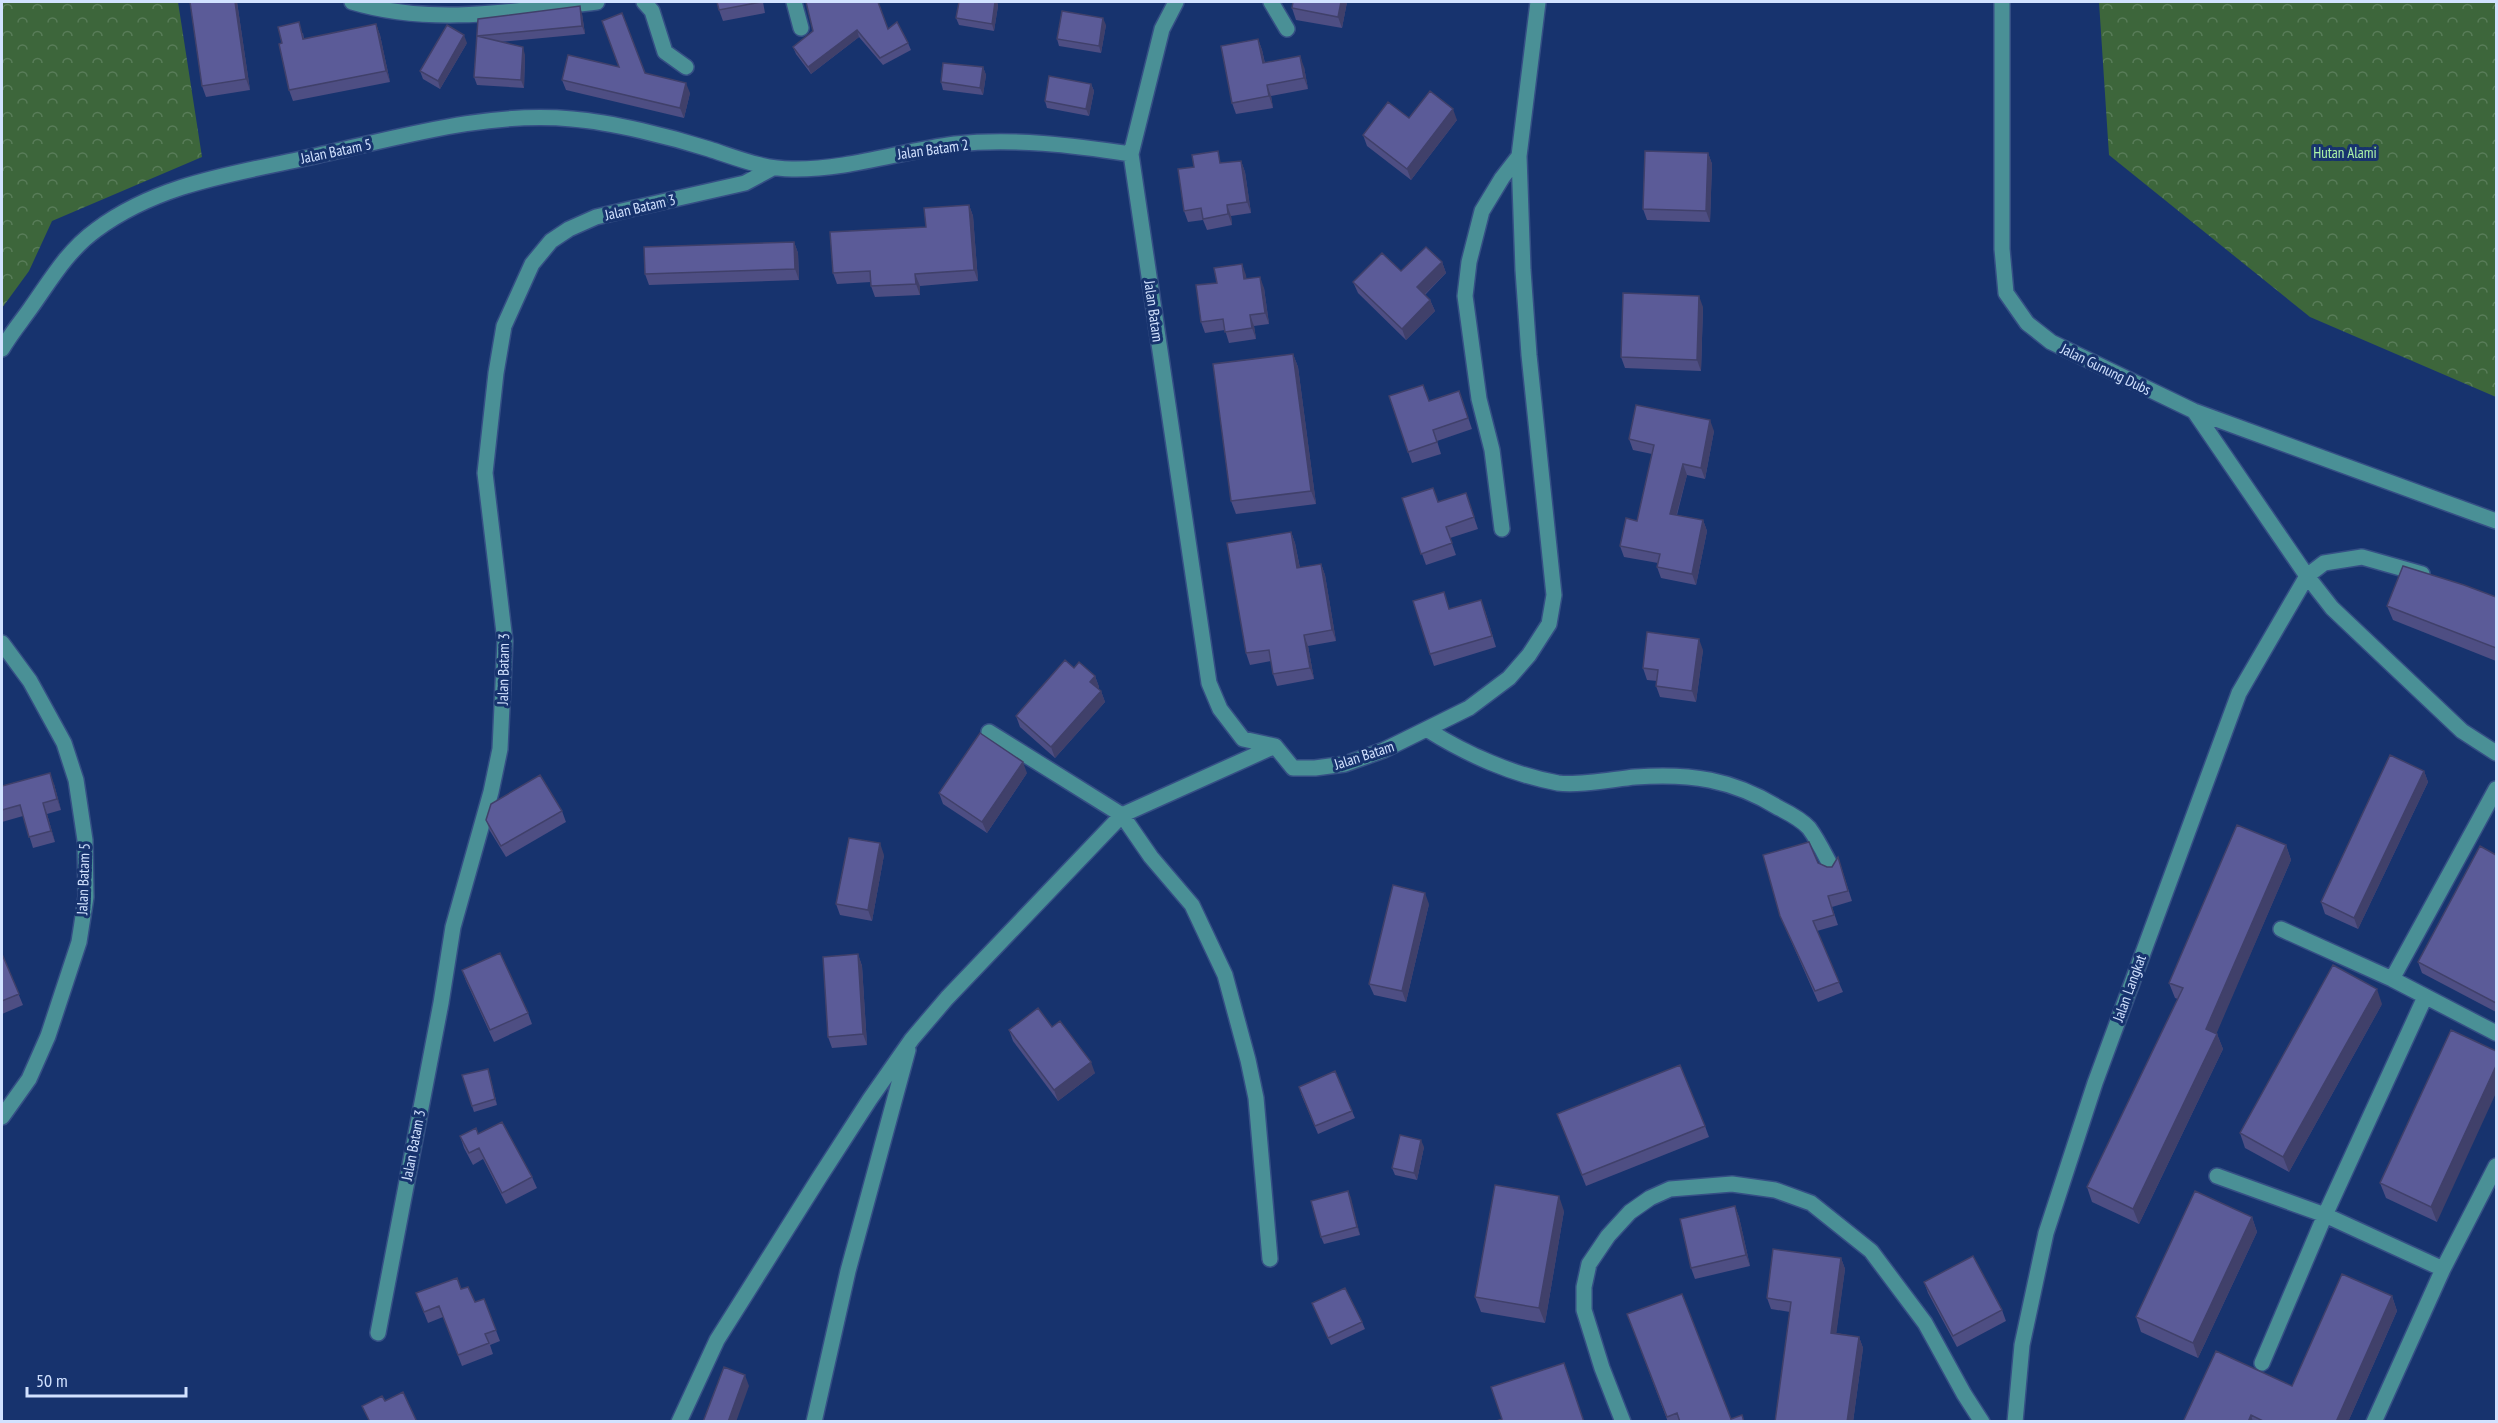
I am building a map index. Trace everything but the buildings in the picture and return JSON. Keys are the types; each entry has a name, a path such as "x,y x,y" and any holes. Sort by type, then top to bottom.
{"street":[{"path":"352,2 379,10 471,15 597,2"},
{"path":"644,2 652,11 665,52 687,67"},
{"path":"794,2 801,28"},
{"name":"Jalan Batam","path":"1173,2 1162,29 1131,154 1209,683 1220,709 1243,739 1275,746 1293,768 1316,768 1345,764 1384,750 1469,708 1509,678 1529,655 1549,624 1554,596 1529,355 1519,156 1538,2"},
{"path":"1271,2 1287,29"},
{"name":"Jalan Gunung Dubs","path":"2002,2 2002,249 2006,293 2027,323 2051,342 2194,411 2496,521"},
{"name":"Jalan Batam 5","path":"2,349 52,275 93,231 134,205 193,183 257,166 310,158 442,128 544,117 576,119 631,130 737,158"},
{"name":"Jalan Batam 2","path":"737,158 771,169 819,168 955,144 1004,142 1062,144 1131,154"},
{"path":"1502,529 1492,450 1479,399 1466,296 1469,262 1482,211 1502,178 1519,156"},
{"name":"Jalan Batam 3","path":"378,1333 441,1003 453,927 491,792 500,749 506,641 485,473 496,373 504,326 532,264 551,241 569,229 596,217 745,183 771,169"},
{"path":"2194,411 2307,576 2332,608 2462,730 2496,753"},
{"path":"2307,576 2324,562 2362,557 2433,578"},
{"name":"Jalan Langkat","path":"2015,1422 2022,1345 2046,1233 2094,1083 2239,693 2307,576"},
{"name":"Jalan Batam 5","path":"2,643 30,681 64,743 76,780 85,840 86,897 79,942 48,1036 29,1079 2,1117"},
{"path":"1428,730 1454,746 1487,760 1522,773 1560,783 1644,777 1697,777 1727,783 1756,794 1809,827 1832,868"},
{"path":"989,732 1122,815 1151,857 1192,905 1225,975 1256,1098 1270,1259"},
{"path":"679,1422 717,1340 870,1098 912,1039 947,998 1122,815 1275,746"},
{"path":"2392,979 2496,789"},
{"path":"2281,929 2392,979 2496,1033"},
{"path":"2262,1363 2325,1215 2425,997"},
{"path":"814,1422 848,1271 912,1039"},
{"path":"2374,1422 2443,1269 2496,1166"},
{"path":"2217,1176 2325,1215 2443,1269"},
{"path":"1623,1422 1602,1368 1584,1310 1584,1287 1589,1264 1608,1236 1630,1212 1650,1198 1670,1189 1732,1184 1775,1190 1811,1203 1871,1251 1925,1323 1982,1422"}],"green space":[{"path":"2,2 178,2 202,157 52,221 29,271 2,308"},
{"name":"Hutan Alami","path":"2099,2 2496,2 2496,397 2310,317 2109,155"}]}
